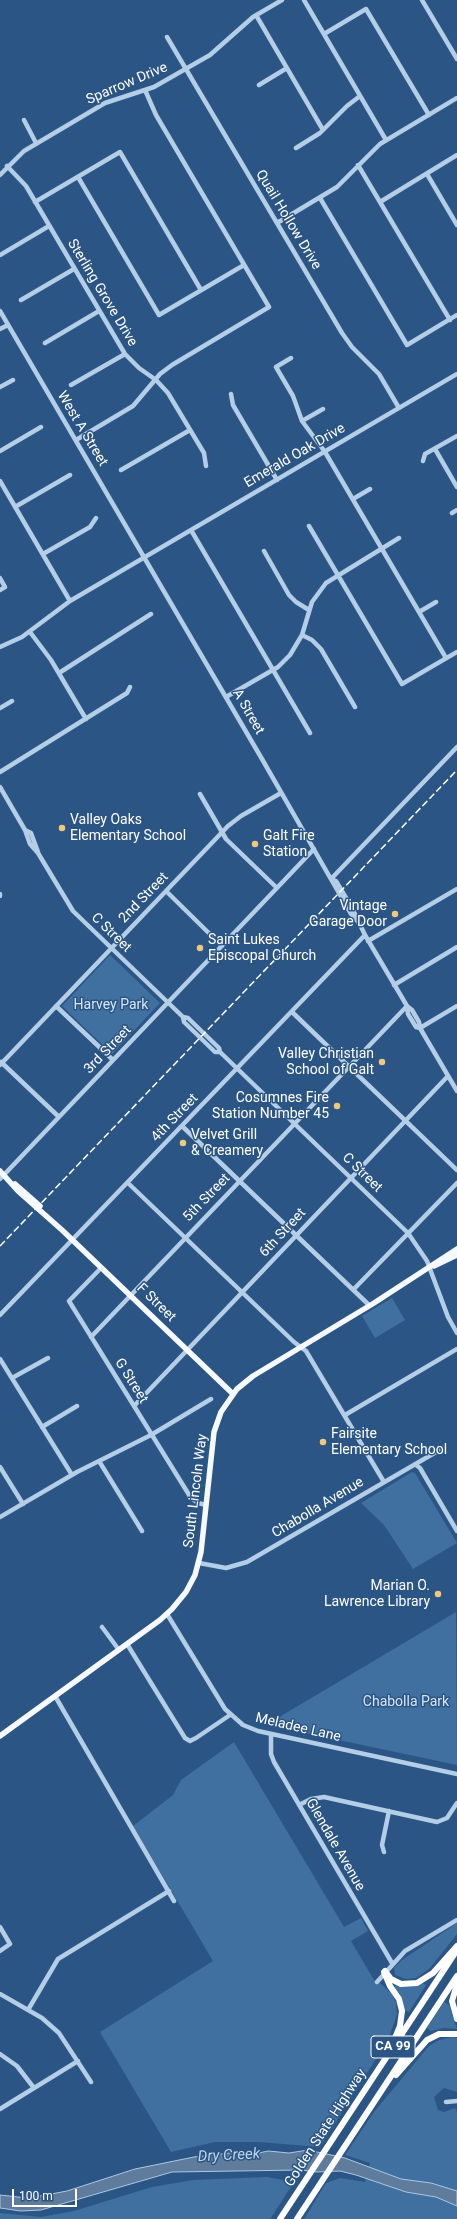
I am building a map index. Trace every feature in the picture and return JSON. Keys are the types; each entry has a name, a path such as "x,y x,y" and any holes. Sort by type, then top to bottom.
{"highway":[{"path":"385,1972 391,1979 401,1984 417,1983 433,1973 457,1946"},
{"name":"Golden State Highway","path":"280,2219 457,1950"},
{"path":"385,1972 390,1986 399,1999 402,2011 400,2026 388,2056"},
{"name":"Golden State Highway","path":"297,2219 457,1976"},
{"path":"457,1984 452,2001 457,2019"},
{"path":"380,2093 427,2040 439,2034 457,2034"}],"main road":[{"name":"F Street","path":"1,1175 22,1188 62,1230 233,1394"},
{"name":"South Lincoln Way","path":"0,1736 167,1614 186,1592 199,1563 214,1432 221,1412 233,1394 253,1376 370,1306 457,1248"},
{"name":"South Lincoln Way","path":"430,1267 457,1255"}],"street":[{"name":"Sparrow Drive","path":"0,175 7,166 36,143 105,103 145,90 186,69 220,48 256,16 282,0"},
{"path":"304,0 386,140"},
{"path":"422,0 457,59"},
{"path":"324,34 366,9 429,115"},
{"path":"256,16 323,130"},
{"name":"Quail Hollow Drive","path":"167,36 346,339 379,374 399,408"},
{"path":"259,85 287,68"},
{"path":"76,440 133,406 172,364 269,307 156,115 145,90"},
{"path":"296,148 323,130 360,96"},
{"path":"277,223 337,187 372,150 386,140 457,98"},
{"path":"24,120 36,143"},
{"path":"35,202 120,152 202,290"},
{"path":"380,202 457,155"},
{"path":"358,165 450,320"},
{"name":"Sterling Grove Drive","path":"7,166 21,180 35,202 125,354 139,368 156,380 168,393 204,453 206,466"},
{"path":"427,174 457,226"},
{"path":"78,177 159,315 244,265"},
{"path":"320,198 407,345 457,315"},
{"path":"0,255 49,226"},
{"path":"21,300 74,269"},
{"name":"West A Street","path":"0,311 144,558"},
{"path":"46,343 99,311"},
{"path":"0,329 8,325"},
{"path":"71,385 125,354"},
{"path":"291,358 276,367 293,396 302,421 325,452 446,658"},
{"name":"Emerald Oak Drive","path":"0,647 14,642 30,632 70,601 457,374"},
{"path":"0,387 13,380"},
{"path":"231,394 233,405 277,480"},
{"path":"302,421 322,409"},
{"path":"0,451 41,427"},
{"path":"121,470 190,430"},
{"path":"423,461 425,454 457,436"},
{"path":"435,449 457,487"},
{"path":"15,507 70,475"},
{"path":"0,481 70,601"},
{"path":"353,499 370,489"},
{"path":"43,554 90,527 96,518"},
{"path":"309,526 402,684 457,652"},
{"path":"191,530 310,733"},
{"path":"226,697 273,670 290,655 302,635 309,610 321,588 338,574 399,538"},
{"path":"264,551 292,599 309,610"},
{"name":"A Street","path":"144,558 331,879 336,881 343,892 368,941 406,1006 412,1010 419,1022 420,1028 457,1091"},
{"path":"0,578 5,587 0,590"},
{"path":"419,612 436,602"},
{"path":"59,673 151,614"},
{"path":"30,632 59,673 86,719"},
{"path":"302,635 312,640 321,649 355,707"},
{"path":"0,772 127,693 130,687"},
{"path":"0,708 12,701"},
{"path":"331,879 457,747"},
{"name":"C Street","path":"0,788 25,830 31,834 35,841 38,853 68,905 168,1003 183,1016 188,1018 219,1048 220,1052 237,1069 408,1233 430,1267 448,1317 456,1331"},
{"name":"2nd Street","path":"1,1063 222,833 241,816 281,793"},
{"path":"200,794 226,839 277,888"},
{"name":"3rd Street","path":"1,1175 59,1117 314,850"},
{"path":"368,941 457,889"},
{"path":"166,891 222,946"},
{"name":"4th Street","path":"0,1315 365,935"},
{"path":"394,984 457,947"},
{"path":"56,1006 113,1060"},
{"name":"5th Street","path":"91,1337 406,1006"},
{"path":"420,1028 457,1006"},
{"path":"292,1012 457,1170"},
{"path":"1,1063 59,1117"},
{"name":"6th Street","path":"134,1406 350,1177 448,1076"},
{"path":"182,1126 370,1306"},
{"path":"128,1183 306,1351 384,1482"},
{"path":"353,1290 457,1183"},
{"name":"G Street","path":"101,1268 69,1301 191,1498 198,1504 206,1505"},
{"path":"345,1415 457,1349"},
{"path":"12,1378 48,1358"},
{"path":"0,1359 72,1475"},
{"path":"0,1517 72,1475 151,1435 211,1399"},
{"path":"42,1426 77,1406"},
{"name":"Chabolla Avenue","path":"199,1563 226,1568 247,1562 443,1448"},
{"path":"100,1461 142,1531"},
{"path":"416,1465 420,1468 457,1531"},
{"path":"0,1467 23,1504"},
{"name":"Meladee Lane","path":"167,1614 230,1714 250,1729 457,1774"},
{"path":"102,1627 119,1650"},
{"path":"127,1644 184,1738 190,1741 196,1738 230,1714"},
{"path":"55,1696 174,1900"},
{"name":"Glendale Avenue","path":"271,1734 272,1758 392,1963"},
{"path":"299,1805 311,1799 321,1797 441,1821 446,1818 457,1803"},
{"path":"384,1852 382,1845 389,1811"},
{"path":"28,2010 55,1963 62,1956 169,1891"},
{"path":"377,1982 392,1963 409,1949 457,1920"},
{"path":"0,1927 10,1944 0,1951"},
{"path":"0,1994 28,2010 59,2033 91,2082"},
{"path":"0,2054 17,2066 34,2088"},
{"path":"0,2109 78,2061"},
{"path":"446,2102 457,2101"}],"green space":[{"name":"Harvey Park","path":"110,955 160,1003 112,1054 62,1006"},
{"path":"392,1298 405,1320 375,1338 362,1316"},
{"path":"412,1472 415,1473 457,1543 413,1569 384,1525 361,1503"},
{"name":"Chabolla Park","path":"456,1612 457,1765 277,1727 281,1716"},
{"path":"234,1742 344,1927 361,1918 368,1931 351,1941 377,1985 380,1983 392,1994 396,2003 397,2014 389,2038 320,2147 259,2142 215,2142 171,2152 100,2032 213,1961 133,1826 173,1795 181,1780"},
{"path":"457,1923 457,1934 430,1968 416,1978 406,1979 395,1975 394,1968 402,1960"},
{"path":"422,1983 426,1985 409,2012 404,2010 400,1994 395,1988 396,1985 404,1986"},
{"path":"444,2002 449,2005 457,2029 444,2028 431,2031 427,2028"},
{"path":"453,2037 457,2038 457,2092 444,2088 434,2097 438,2110 444,2112 455,2108 457,2112 457,2219 304,2219 326,2183 340,2178 365,2182 370,2163 345,2155 374,2112 429,2046 439,2040"},
{"path":"267,2177 294,2182 270,2219 0,2219 0,2213 41,2217 74,2211 152,2187 193,2180"}],"water":[{"name":"Dry Creek","path":"308,2150 345,2158 401,2179 431,2183 457,2191 457,2206 436,2197 406,2192 340,2171 317,2172 300,2170 172,2172 41,2210 21,2211 0,2208 0,2195 27,2198 67,2191 135,2169 194,2157 230,2153 254,2154 268,2151 289,2153"}],"railway":[{"path":"0,1246 457,770"}],"place":[{"name":"Valley Oaks Elementary School","path":"62,828"},
{"name":"Galt Fire Station","path":"255,844"},
{"name":"Vintage Garage Door","path":"395,914"},
{"name":"Saint Lukes Episcopal Church","path":"200,948"},
{"name":"Valley Christian School of Galt","path":"382,1062"},
{"name":"Cosumnes Fire Station Number 45","path":"337,1106"},
{"name":"Velvet Grill & Creamery","path":"183,1143"},
{"name":"Fairsite Elementary School","path":"323,1442"},
{"name":"Marian O. Lawrence Library","path":"438,1594"}]}
